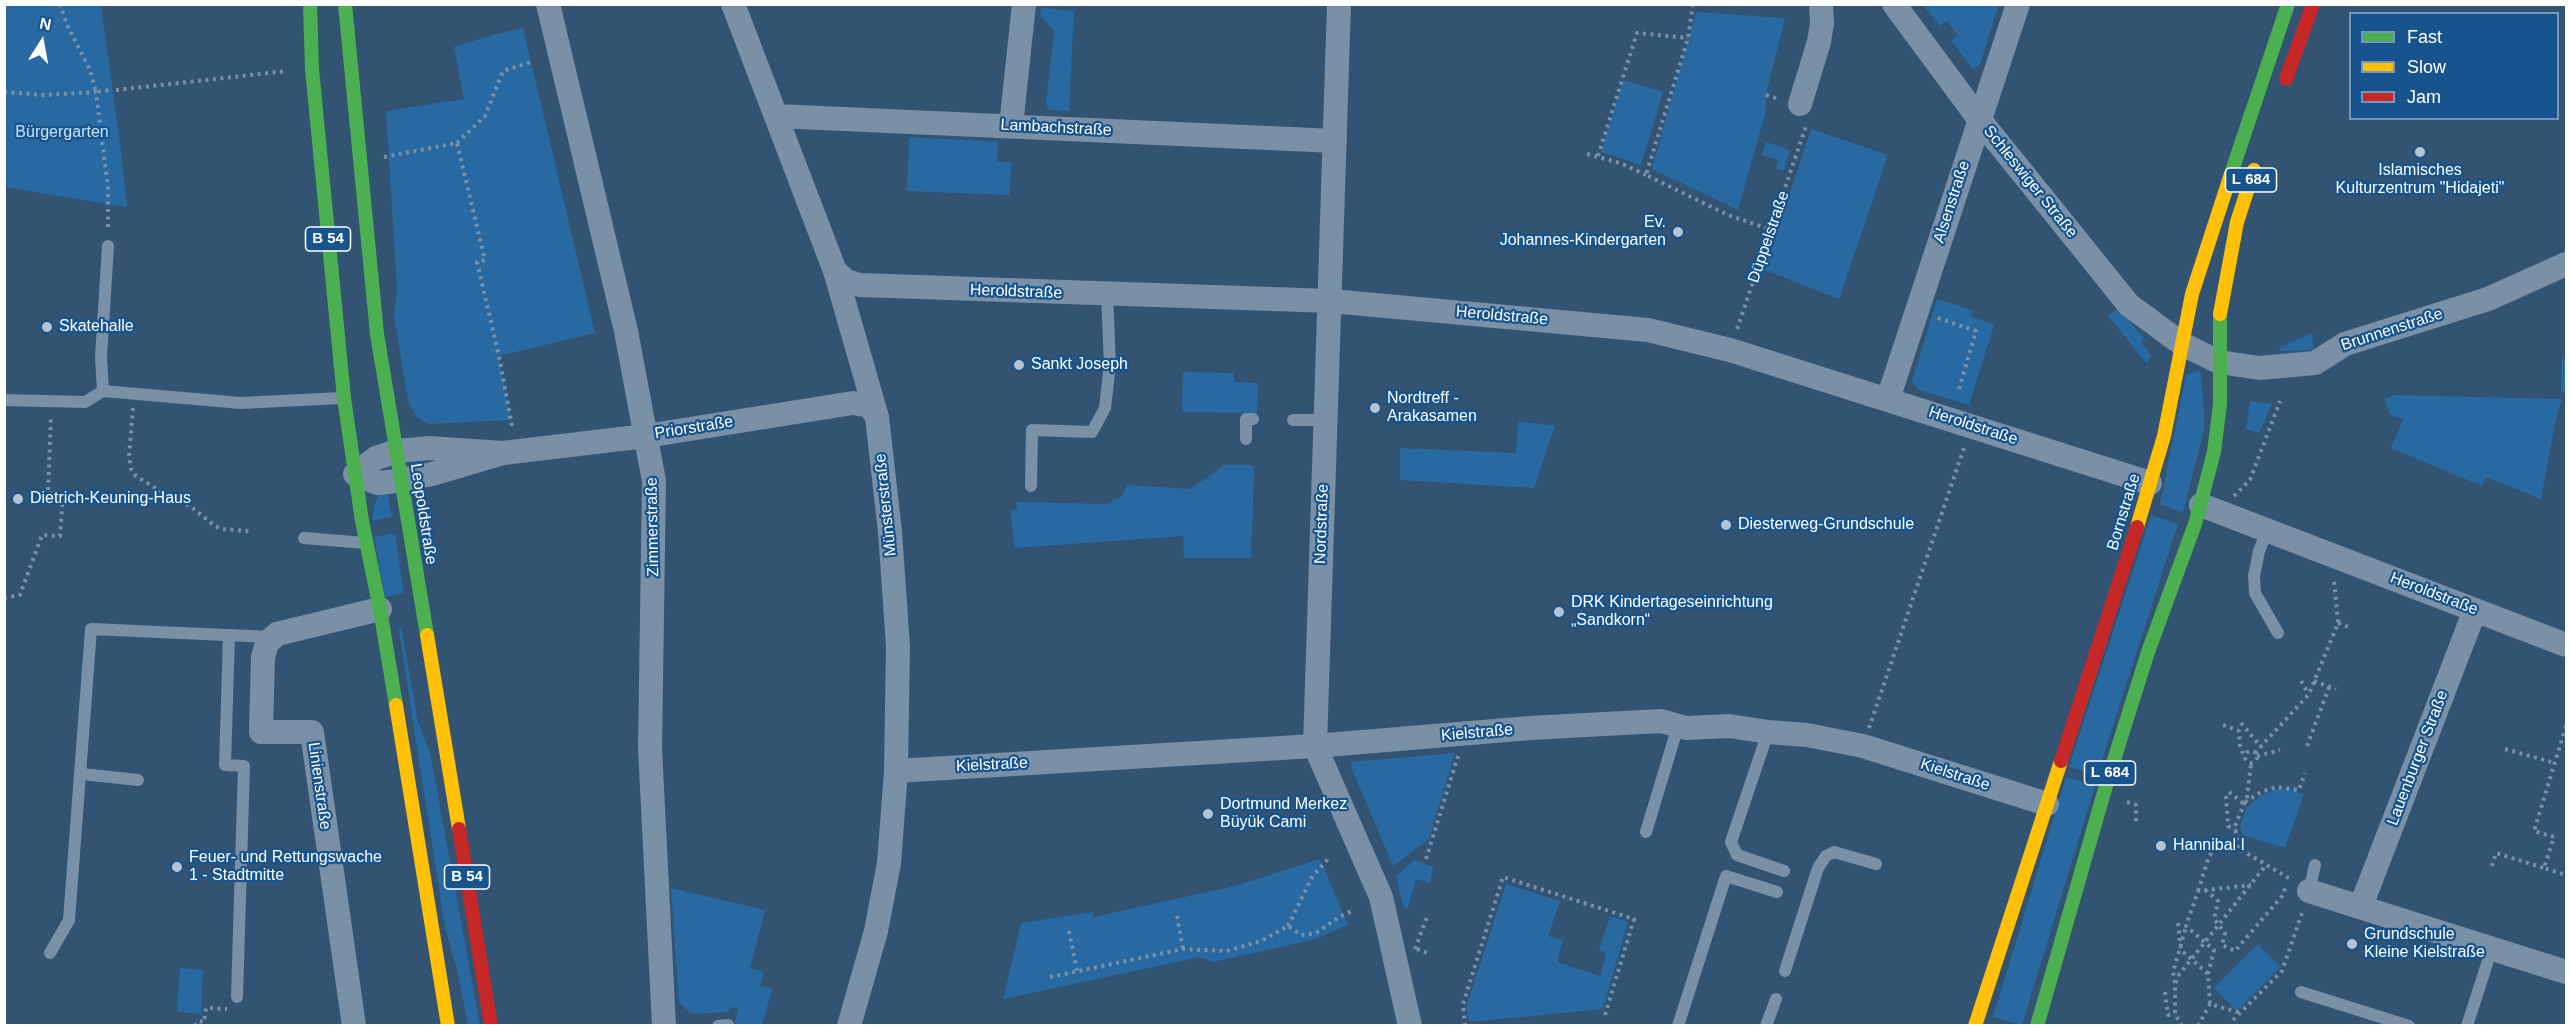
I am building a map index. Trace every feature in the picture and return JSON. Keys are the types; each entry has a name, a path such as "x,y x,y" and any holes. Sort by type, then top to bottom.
{"main road":[{"name":"B 54","path":"310,4 312,69 344,398 366,543 388,611 402,777 448,1026"},
{"name":"Leopoldstraße","path":"345,4 378,334 491,1026"},
{"name":"Bornstraße","path":"1975,1026 2151,483 2164,436 2192,294 2211,227 2288,4"},
{"path":"2281,94 2313,4"},
{"name":"L 684","path":"2037,1026 2107,782 2148,652 2201,505 2214,452 2220,404 2219,318 2237,222 2259,155"},
{"path":"411,619 425,630"}],"street":[{"name":"Zimmerstraße","path":"548,4 626,331 654,481 650,748 664,1026"},
{"name":"Münsterstraße","path":"733,4 835,271 877,417 890,532 897,646 896,771 889,864 876,931 849,1026"},
{"path":"1011,126 1024,4"},
{"name":"Nordstraße","path":"1339,4 1315,746 1381,897 1410,1026"},
{"path":"1803,114 1820,42 1821,4"},
{"name":"Schleswiger Straße","path":"1894,4 1979,119 2129,305 2182,344"},
{"name":"Alsenstraße","path":"1888,399 2018,4"},
{"name":"Lambachstraße","path":"776,116 1335,141"},
{"name":"Brunnenstraße","path":"2182,344 2219,362 2259,368 2315,363 2345,344 2488,299 2566,264"},
{"name":"Heroldstraße","path":"835,271 846,281 860,285 1331,301 1626,327 1730,350 2151,483"},
{"name":"Priorstraße","path":"355,474 377,483 432,474 503,453 646,436 843,405 862,403 870,406 877,417"},
{"name":"Priorstraße","path":"355,474 376,458 396,451 429,448 503,453"},
{"name":"Heroldstraße","path":"2201,505 2566,645"},
{"name":"Lauenburger Straße","path":"2361,906 2475,610"},
{"path":"271,637 287,630 388,611"},
{"name":"Linienstraße","path":"271,637 263,657 261,732 312,732 354,1026"},
{"name":"Kielstraße","path":"896,771 1315,746 1530,728 1661,721 1686,728 1729,726 1807,735 1863,746 2047,804"},
{"path":"2306,901 2361,906 2566,972"}],"lane":[{"path":"103,392 101,357 108,246"},
{"path":"1030,486 1032,430 1092,432 1105,408 1110,364 1107,294"},
{"path":"4,400 85,402 103,392 241,403 344,398"},
{"path":"1246,439 1246,420 1253,419"},
{"path":"1293,420 1326,420"},
{"path":"2268,529 2259,551 2254,576 2255,593 2278,633"},
{"path":"304,538 366,543"},
{"path":"50,953 69,920 82,774 91,629 271,637"},
{"path":"229,635 225,765 244,766 237,997"},
{"path":"1646,832 1678,726"},
{"path":"1767,732 1731,842 1737,855 1784,871"},
{"path":"82,774 138,780"},
{"path":"1785,971 1818,868 1826,856 1834,852 1876,864"},
{"path":"2306,901 2315,865"},
{"path":"1678,1026 1726,876 1777,892"},
{"path":"2467,1026 2492,948"},
{"path":"2301,992 2409,1026"},
{"path":"1766,1026 1776,999"}],"path":[{"path":"60,4 67,25 90,70 96,92 108,188 108,246"},
{"path":"1646,175 1688,38 1693,4"},
{"path":"1598,156 1637,33 1688,38"},
{"path":"359,161 457,143 485,116 503,70 531,62"},
{"path":"4,92 45,95 96,92 312,69"},
{"name":"Düppelstraße","path":"1730,350 1772,230 1803,114"},
{"path":"457,143 485,260 477,262 499,356 512,426"},
{"path":"1587,154 1598,156 1646,175 1728,215 1772,230"},
{"path":"1932,316 1976,331 1959,389"},
{"path":"134,396 129,456 131,470 136,476 173,499 190,506 215,526 249,531"},
{"path":"2230,500 2250,480 2280,400"},
{"path":"4,598 20,595 42,535 60,536 63,495 48,493 51,401"},
{"path":"1863,746 1972,426"},
{"path":"2238,848 2235,826 2244,803 2251,764 2256,760 2256,754 2261,747 2309,694 2338,623 2334,580"},
{"path":"2338,623 2349,627"},
{"path":"2301,681 2309,694"},
{"path":"2314,681 2336,689"},
{"path":"2307,746 2329,687"},
{"path":"2241,723 2261,747"},
{"path":"2223,726 2239,731 2240,747 2246,762 2251,764"},
{"path":"2544,868 2554,837 2534,831 2566,726"},
{"path":"2505,748 2555,762"},
{"path":"1426,859 1460,750"},
{"path":"2244,756 2248,752 2256,754 2280,750"},
{"path":"2244,803 2261,792 2277,787 2299,790 2305,773"},
{"path":"2236,832 2228,826 2228,794 2244,803"},
{"path":"2125,801 2136,805 2136,821"},
{"path":"2201,842 2238,848 2289,878 2306,901 2282,971 2234,1020"},
{"path":"2182,1026 2175,1014 2173,972 2209,856 2220,844"},
{"path":"2492,866 2496,853 2566,875"},
{"path":"1050,977 1183,949 1227,951 1261,941 1288,926 1312,877 1328,859"},
{"path":"2175,984 2266,865"},
{"path":"1465,1026 1463,1004 1503,877 1634,919 1605,1015"},
{"path":"2222,945 2235,951 2283,895 2289,878"},
{"path":"2198,891 2251,885"},
{"path":"2198,1026 2210,1004 2208,974 2214,950 2222,945 2225,933 2214,920 2218,901 2205,890"},
{"path":"1288,926 1301,935 1316,933 1352,911"},
{"path":"1177,916 1183,949"},
{"path":"1417,949 1427,917"},
{"path":"2178,924 2181,950 2208,974"},
{"path":"2186,926 2214,950"},
{"path":"1069,932 1077,971"},
{"path":"1407,948 1430,954"},
{"path":"2165,992 2168,1015 2175,1014"},
{"path":"195,1026 198,1021 204,1022 206,1008 227,1009 237,997"},
{"path":"2210,1004 2241,1013"}],"green space":[{"name":"Bürgergarten","path":"5,4 101,5 127,207 5,187"},
{"path":"1923,5 1999,5 1980,64 1973,69 1951,41 1958,35 1947,21 1940,26"},
{"path":"1042,8 1074,11 1069,111 1049,110 1046,103 1054,31 1040,15"},
{"path":"1696,12 1785,18 1767,90 1765,114 1738,210 1652,169"},
{"path":"523,28 595,333 499,356 511,420 428,424 417,417 408,402 394,315 397,289 386,111 464,99 454,47"},
{"path":"1623,80 1663,92 1641,165 1601,152"},
{"path":"1811,129 1888,155 1839,299 1765,270"},
{"path":"909,137 998,142 997,162 1011,162 1010,195 907,191"},
{"path":"1766,142 1790,150 1784,171 1776,168 1778,160 1762,155"},
{"path":"1937,299 1972,310 1971,316 1994,325 1969,405 1919,390 1912,381"},
{"path":"2118,308 2144,338 2141,343 2151,355 2147,364 2108,316"},
{"path":"2312,333 2314,350 2280,351 2279,348"},
{"path":"2566,355 2566,393 2561,392 2562,359"},
{"path":"2200,370 2204,430 2183,513 2160,504 2186,375"},
{"path":"1183,372 1234,373 1234,382 1258,383 1257,413 1182,412"},
{"path":"2393,395 2562,399 2557,414 2541,499 2486,477 2482,486 2391,448 2403,420 2389,414 2385,399"},
{"path":"2250,401 2272,404 2259,433 2246,429"},
{"path":"1518,422 1555,425 1534,488 1400,480 1400,448 1516,453"},
{"path":"1224,465 1252,465 1254,473 1251,558 1184,558 1183,536 1014,548 1011,511 1017,509 1016,502 1107,504 1122,496 1127,485 1190,489"},
{"path":"381,492 387,492 392,517 372,521 375,503"},
{"path":"2151,515 2178,524 2097,775 2069,767"},
{"path":"395,533 404,593 385,597 374,537"},
{"path":"398,625 402,631 418,722 430,752 480,1025 468,1025 457,970 445,928"},
{"path":"1455,753 1429,839 1393,866 1351,767 1351,762"},
{"path":"2066,777 2095,786 2022,1025 1993,1017"},
{"path":"2289,789 2304,794 2285,848 2242,835 2240,825 2247,807 2260,796 2276,790"},
{"path":"1320,859 1348,925 1312,940 1213,962 1200,957 1003,999 1021,923 1093,912 1094,917 1235,886"},
{"path":"1415,860 1433,867 1430,883 1416,879 1407,910 1403,905 1396,876"},
{"path":"1506,884 1560,901 1548,936 1563,940 1557,962 1600,976 1606,953 1599,950 1610,916 1628,922 1603,1009 1469,1022 1466,1008"},
{"path":"671,888 765,910 750,968 764,972 760,986 772,989 762,1025 734,1025 738,1008 733,1007 728,1012 696,1014 691,1013 679,1003"},
{"path":"2258,944 2281,967 2237,1011 2214,988"},
{"path":"180,968 203,970 201,1014 177,1012"}],"traffic: fast":[{"path":"310,4 312,69 344,398 362,521 396,705"},
{"path":"345,4 377,334 427,635"},
{"path":"2231,174 2288,4"},
{"path":"2037,1026 2107,782 2148,652 2195,524 2214,452 2220,404 2220,314"}],"traffic: slow":[{"path":"2220,314 2237,222 2254,170"},
{"path":"2137,527 2164,436 2192,294 2231,174"},
{"path":"427,635 459,829"},
{"path":"396,705 448,1026"},
{"path":"1975,1026 2061,761"}],"traffic: jam":[{"path":"2286,79 2313,4"},
{"path":"2061,761 2137,527"},
{"path":"459,829 491,1026"}],"place":[{"name":"Islamisches Kulturzentrum \"Hidajeti\"","path":"2420,152"},
{"name":"Ev. Johannes-Kindergarten","path":"1678,232"},
{"name":"Skatehalle","path":"47,327"},
{"name":"Sankt Joseph","path":"1019,365"},
{"name":"Nordtreff - Arakasamen","path":"1375,408"},
{"name":"Dietrich-Keuning-Haus","path":"18,499"},
{"name":"Diesterweg-Grundschule","path":"1726,525"},
{"name":"DRK Kindertageseinrichtung „Sandkorn“","path":"1559,612"},
{"name":"Dortmund Merkez Büyük Cami","path":"1208,814"},
{"name":"Hannibal I","path":"2161,846"},
{"name":"Feuer- und Rettungswache 1 - Stadtmitte","path":"177,867"},
{"name":"Grundschule Kleine Kielstraße","path":"2352,944"}]}
